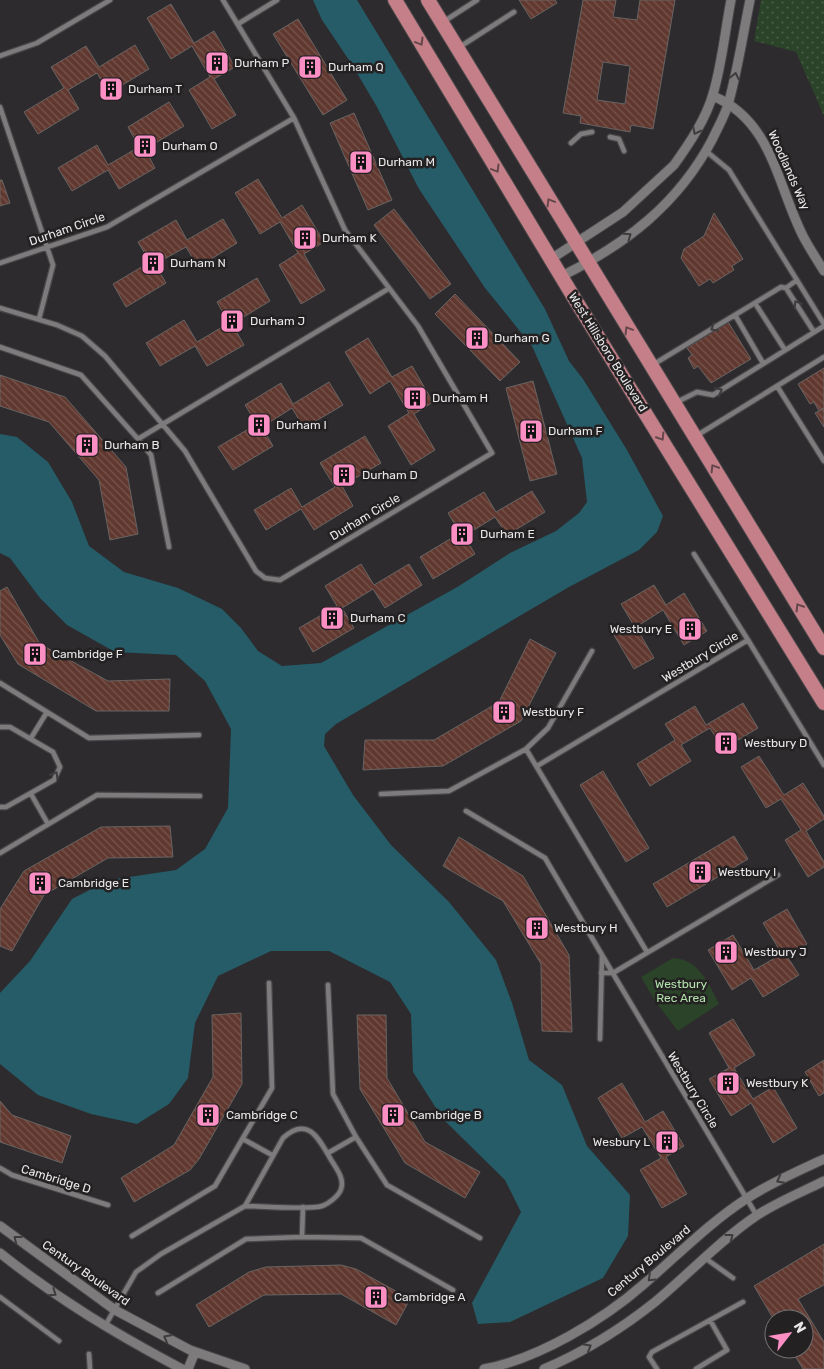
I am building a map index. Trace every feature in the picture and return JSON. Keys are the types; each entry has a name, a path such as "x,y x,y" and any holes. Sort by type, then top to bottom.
{"main road":[{"name":"West Hillsboro Boulevard","path":"395,0 551,259 824,703"},
{"path":"428,0 824,648"},
{"path":"806,673 824,685"}],"street":[{"path":"551,259 623,212 674,165 694,136 712,96 731,0"},
{"path":"562,276 587,263 638,228 683,187 706,151 729,103 750,0"},
{"name":"Woodlands Way","path":"712,96 729,103 757,130 804,237 824,271"},
{"name":"Century Boulevard","path":"484,1369 521,1357 560,1340 604,1315 643,1286 698,1235 746,1199 824,1159"},
{"path":"544,1369 570,1358 615,1332 656,1301 704,1257 756,1216 824,1181"},
{"name":"Century Boulevard","path":"0,1226 115,1310 195,1352 245,1369"},
{"path":"0,1253 33,1280 104,1327 182,1369"},
{"path":"188,1369 195,1352"}],"lane":[{"path":"0,56 37,43 110,0"},
{"name":"Durham Circle","path":"0,308 40,319 82,336 105,356 163,424 190,460 256,571 265,578 274,581 280,580 299,569 492,453 418,326 345,230 294,118 224,0"},
{"path":"238,24 277,0"},
{"path":"442,22 478,0"},
{"path":"457,48 514,12"},
{"path":"0,107 53,265 40,319"},
{"name":"Durham Circle","path":"0,263 107,227 294,118"},
{"path":"571,143 581,134 592,132"},
{"path":"610,137 619,140 624,151"},
{"path":"674,404 697,392 713,395 824,325 728,170 706,151"},
{"path":"650,366 780,287 786,288 797,280"},
{"path":"786,288 814,332"},
{"path":"138,439 388,289"},
{"path":"755,303 784,350"},
{"path":"735,315 764,363"},
{"path":"0,347 81,375 138,439 151,455 169,547"},
{"path":"694,437 824,357"},
{"path":"777,386 824,461"},
{"path":"694,554 748,640"},
{"name":"Westbury Circle","path":"537,766 748,640 824,765"},
{"path":"380,794 449,791 526,749 548,728 592,651"},
{"path":"0,683 89,738 200,735"},
{"path":"31,738 47,712"},
{"path":"0,727 10,727 53,752 60,767 54,780 6,807 0,807"},
{"path":"526,749 647,952"},
{"path":"31,794 48,824"},
{"path":"0,853 97,795 200,796"},
{"path":"466,811 545,858 602,955 600,1039"},
{"path":"601,973 613,973 778,875"},
{"name":"Westbury Circle","path":"602,955 756,1216"},
{"path":"132,1236 215,1186 272,1088 269,983"},
{"path":"328,984 333,1094 356,1137 387,1185 480,1238"},
{"path":"104,1327 136,1272 161,1254 245,1206 321,1207 334,1199 341,1189 341,1176 316,1134 304,1129 292,1130 283,1138 245,1206"},
{"path":"328,1153 356,1137"},
{"path":"242,1139 272,1155"},
{"name":"Cambridge D","path":"0,1168 12,1175 108,1205"},
{"path":"302,1237 303,1206"},
{"path":"158,1293 246,1239 302,1237 361,1238 453,1290"},
{"path":"704,1257 733,1278"},
{"path":"0,1297 59,1341"},
{"path":"657,1369 650,1357 652,1352 743,1302"},
{"path":"696,1369 727,1350 710,1320"},
{"path":"89,1354 90,1369"}],"green space":[{"path":"761,0 824,0 824,116 796,52 754,41"},
{"name":"Westbury Rec Area","path":"673,958 682,959 690,963 702,974 719,1004 678,1031 655,1001 641,977"}],"water":[{"path":"313,0 357,0 545,309 569,361 583,379 627,450 663,516 657,532 639,550 569,587 336,724 325,734 324,746 353,795 391,845 449,902 496,960 512,1003 529,1060 562,1085 587,1146 630,1195 628,1236 603,1278 510,1322 478,1324 472,1303 521,1212 505,1180 443,1119 413,1072 411,1014 390,982 329,951 271,951 218,976 195,1023 188,1078 169,1104 137,1124 91,1114 38,1095 0,1064 0,993 30,961 72,899 109,880 176,870 205,849 228,808 231,729 205,681 176,655 115,652 67,625 40,598 10,558 0,553 0,434 17,437 48,462 72,502 89,546 124,572 178,588 222,609 241,628 258,651 282,666 321,663 459,586 510,553 556,531 579,513 587,502 582,458 532,346 485,288 419,189 377,107 351,63 322,20"}],"building":[{"path":"519,0 555,0 557,3 531,19"},
{"path":"583,0 616,0 613,17 637,20 640,0 675,0 653,129 631,125 630,132 580,123 581,116 563,113","holes":["603,62 630,66 625,104 597,100"]},
{"name":"Durham P","path":"171,4 194,43 214,31 235,67 214,79 236,115 212,129 189,90 210,77 192,46 171,59 147,18"},
{"name":"Durham Q","path":"298,19 347,100 323,115 273,34"},
{"name":"Durham T","path":"135,45 149,69 109,93 97,73 68,90 79,109 38,134 24,112 64,88 51,67 86,46 99,67"},
{"name":"Durham O","path":"169,102 184,126 145,149 155,168 119,189 108,170 72,191 58,168 97,145 108,165 139,147 128,127"},
{"name":"Durham M","path":"354,113 392,200 368,210 330,123"},
{"name":"Durham K","path":"258,179 282,218 302,205 324,242 304,254 325,290 301,304 279,265 298,253 280,222 260,234 235,193"},
{"path":"0,180 2,180 10,203 0,206"},
{"path":"394,209 451,284 430,299 374,225"},
{"path":"714,213 743,259 732,266 734,270 713,283 710,279 699,286 681,258 684,249 704,236"},
{"name":"Durham N","path":"223,219 237,243 198,267 186,247 155,264 166,283 126,307 113,284 150,262 138,242 176,220 187,240"},
{"name":"Durham J","path":"257,278 270,301 232,324 244,345 207,366 195,346 160,366 146,343 184,320 197,342 229,323 217,302"},
{"name":"Durham G","path":"455,294 520,362 500,381 435,314"},
{"path":"728,322 751,359 711,383 698,366 694,369 688,358 692,355 687,348"},
{"name":"Durham H","path":"368,338 392,377 412,366 433,402 414,414 435,450 411,465 388,426 409,413 390,381 370,394 345,352"},
{"path":"824,368 824,408 819,411 814,402 810,404 798,384"},
{"name":"Durham B","path":"0,375 65,397 126,467 138,534 110,540 99,480 49,422 0,406"},
{"name":"Durham F","path":"533,381 557,474 530,481 506,388"},
{"name":"Durham I","path":"329,382 343,405 304,428 292,408 262,427 273,446 233,470 218,447 257,424 245,405 281,383 293,404"},
{"path":"824,408 824,427 815,413"},
{"name":"Durham D","path":"365,436 381,463 342,486 353,506 314,530 301,509 266,530 254,510 291,488 302,507 335,487 320,463"},
{"name":"Durham E","path":"532,491 545,512 507,535 495,517 464,536 475,554 433,579 420,557 460,533 448,513 484,492 496,512"},
{"name":"Durham C","path":"361,564 374,585 409,564 422,585 385,608 373,589 342,608 354,628 313,652 299,628 337,606 325,586"},
{"name":"Westbury E","path":"654,585 666,605 684,593 707,631 684,645 663,610 636,627 654,658 634,669 614,635 633,624 621,604"},
{"name":"Cambridge F","path":"7,587 40,644 108,681 170,679 169,711 96,711 18,664 0,635 0,591"},
{"name":"Westbury F","path":"530,639 556,653 521,721 443,766 363,770 365,740 434,740 499,702"},
{"name":"Westbury D","path":"743,703 758,728 723,749 710,728 681,745 691,761 650,786 637,764 675,740 665,724 695,706 706,725"},
{"path":"759,756 784,795 803,783 824,816 824,819 806,831 824,862 824,867 808,877 785,840 801,830 781,799 766,808 741,767"},
{"path":"603,771 649,848 626,862 580,785"},
{"name":"Cambridge E","path":"170,826 173,857 108,858 44,895 12,951 0,946 0,909 24,871 101,827"},
{"name":"Westbury I","path":"734,836 748,859 667,907 653,884"},
{"name":"Westbury H","path":"459,837 523,876 569,955 572,1032 542,1031 541,964 503,901 443,866"},
{"name":"Westbury J","path":"787,909 807,944 787,956 799,975 763,997 751,978 732,990 708,950 733,935 754,970 782,954 763,923"},
{"name":"Cambridge C","path":"241,1013 242,1084 199,1159 190,1170 134,1202 121,1178 174,1145 213,1077 212,1015"},
{"name":"Cambridge B","path":"357,1015 386,1015 387,1078 425,1142 480,1172 465,1198 405,1163 360,1089"},
{"name":"Westbury K","path":"733,1019 755,1055 734,1068 753,1099 773,1087 797,1128 773,1143 751,1103 731,1116 709,1079 729,1068 709,1033"},
{"path":"824,1060 824,1093 819,1096 805,1072"},
{"name":"Wesbury L","path":"622,1083 645,1122 663,1111 684,1146 666,1157 687,1194 662,1208 640,1170 661,1158 642,1127 622,1138 598,1098"},
{"path":"0,1101 12,1115 71,1136 62,1163 0,1142"},
{"path":"824,1244 824,1285 798,1299 804,1309 768,1309 754,1286"},
{"name":"Cambridge A","path":"341,1265 356,1269 410,1299 396,1325 341,1294 264,1295 209,1327 196,1305 249,1272 266,1267"},
{"path":"814,1325 824,1342 824,1369 803,1369 797,1359 814,1359"}],"place":[{"name":"Durham P","path":"217,63"},
{"name":"Durham Q","path":"310,67"},
{"name":"Durham T","path":"111,89"},
{"name":"Durham O","path":"145,146"},
{"name":"Durham M","path":"361,162"},
{"name":"Durham K","path":"305,238"},
{"name":"Durham N","path":"153,263"},
{"name":"Durham J","path":"232,321"},
{"name":"Durham G","path":"477,338"},
{"name":"Durham H","path":"415,398"},
{"name":"Durham I","path":"259,425"},
{"name":"Durham F","path":"531,431"},
{"name":"Durham B","path":"87,445"},
{"name":"Durham D","path":"344,475"},
{"name":"Durham E","path":"462,534"},
{"name":"Durham C","path":"332,618"},
{"name":"Westbury E","path":"690,629"},
{"name":"Cambridge F","path":"35,654"},
{"name":"Westbury F","path":"504,712"},
{"name":"Westbury D","path":"726,743"},
{"name":"Westbury I","path":"700,872"},
{"name":"Cambridge E","path":"40,883"},
{"name":"Westbury H","path":"537,928"},
{"name":"Westbury J","path":"726,952"},
{"name":"Westbury K","path":"728,1083"},
{"name":"Cambridge C","path":"208,1115"},
{"name":"Cambridge B","path":"393,1115"},
{"name":"Wesbury L","path":"667,1142"},
{"name":"Cambridge A","path":"376,1297"}]}
